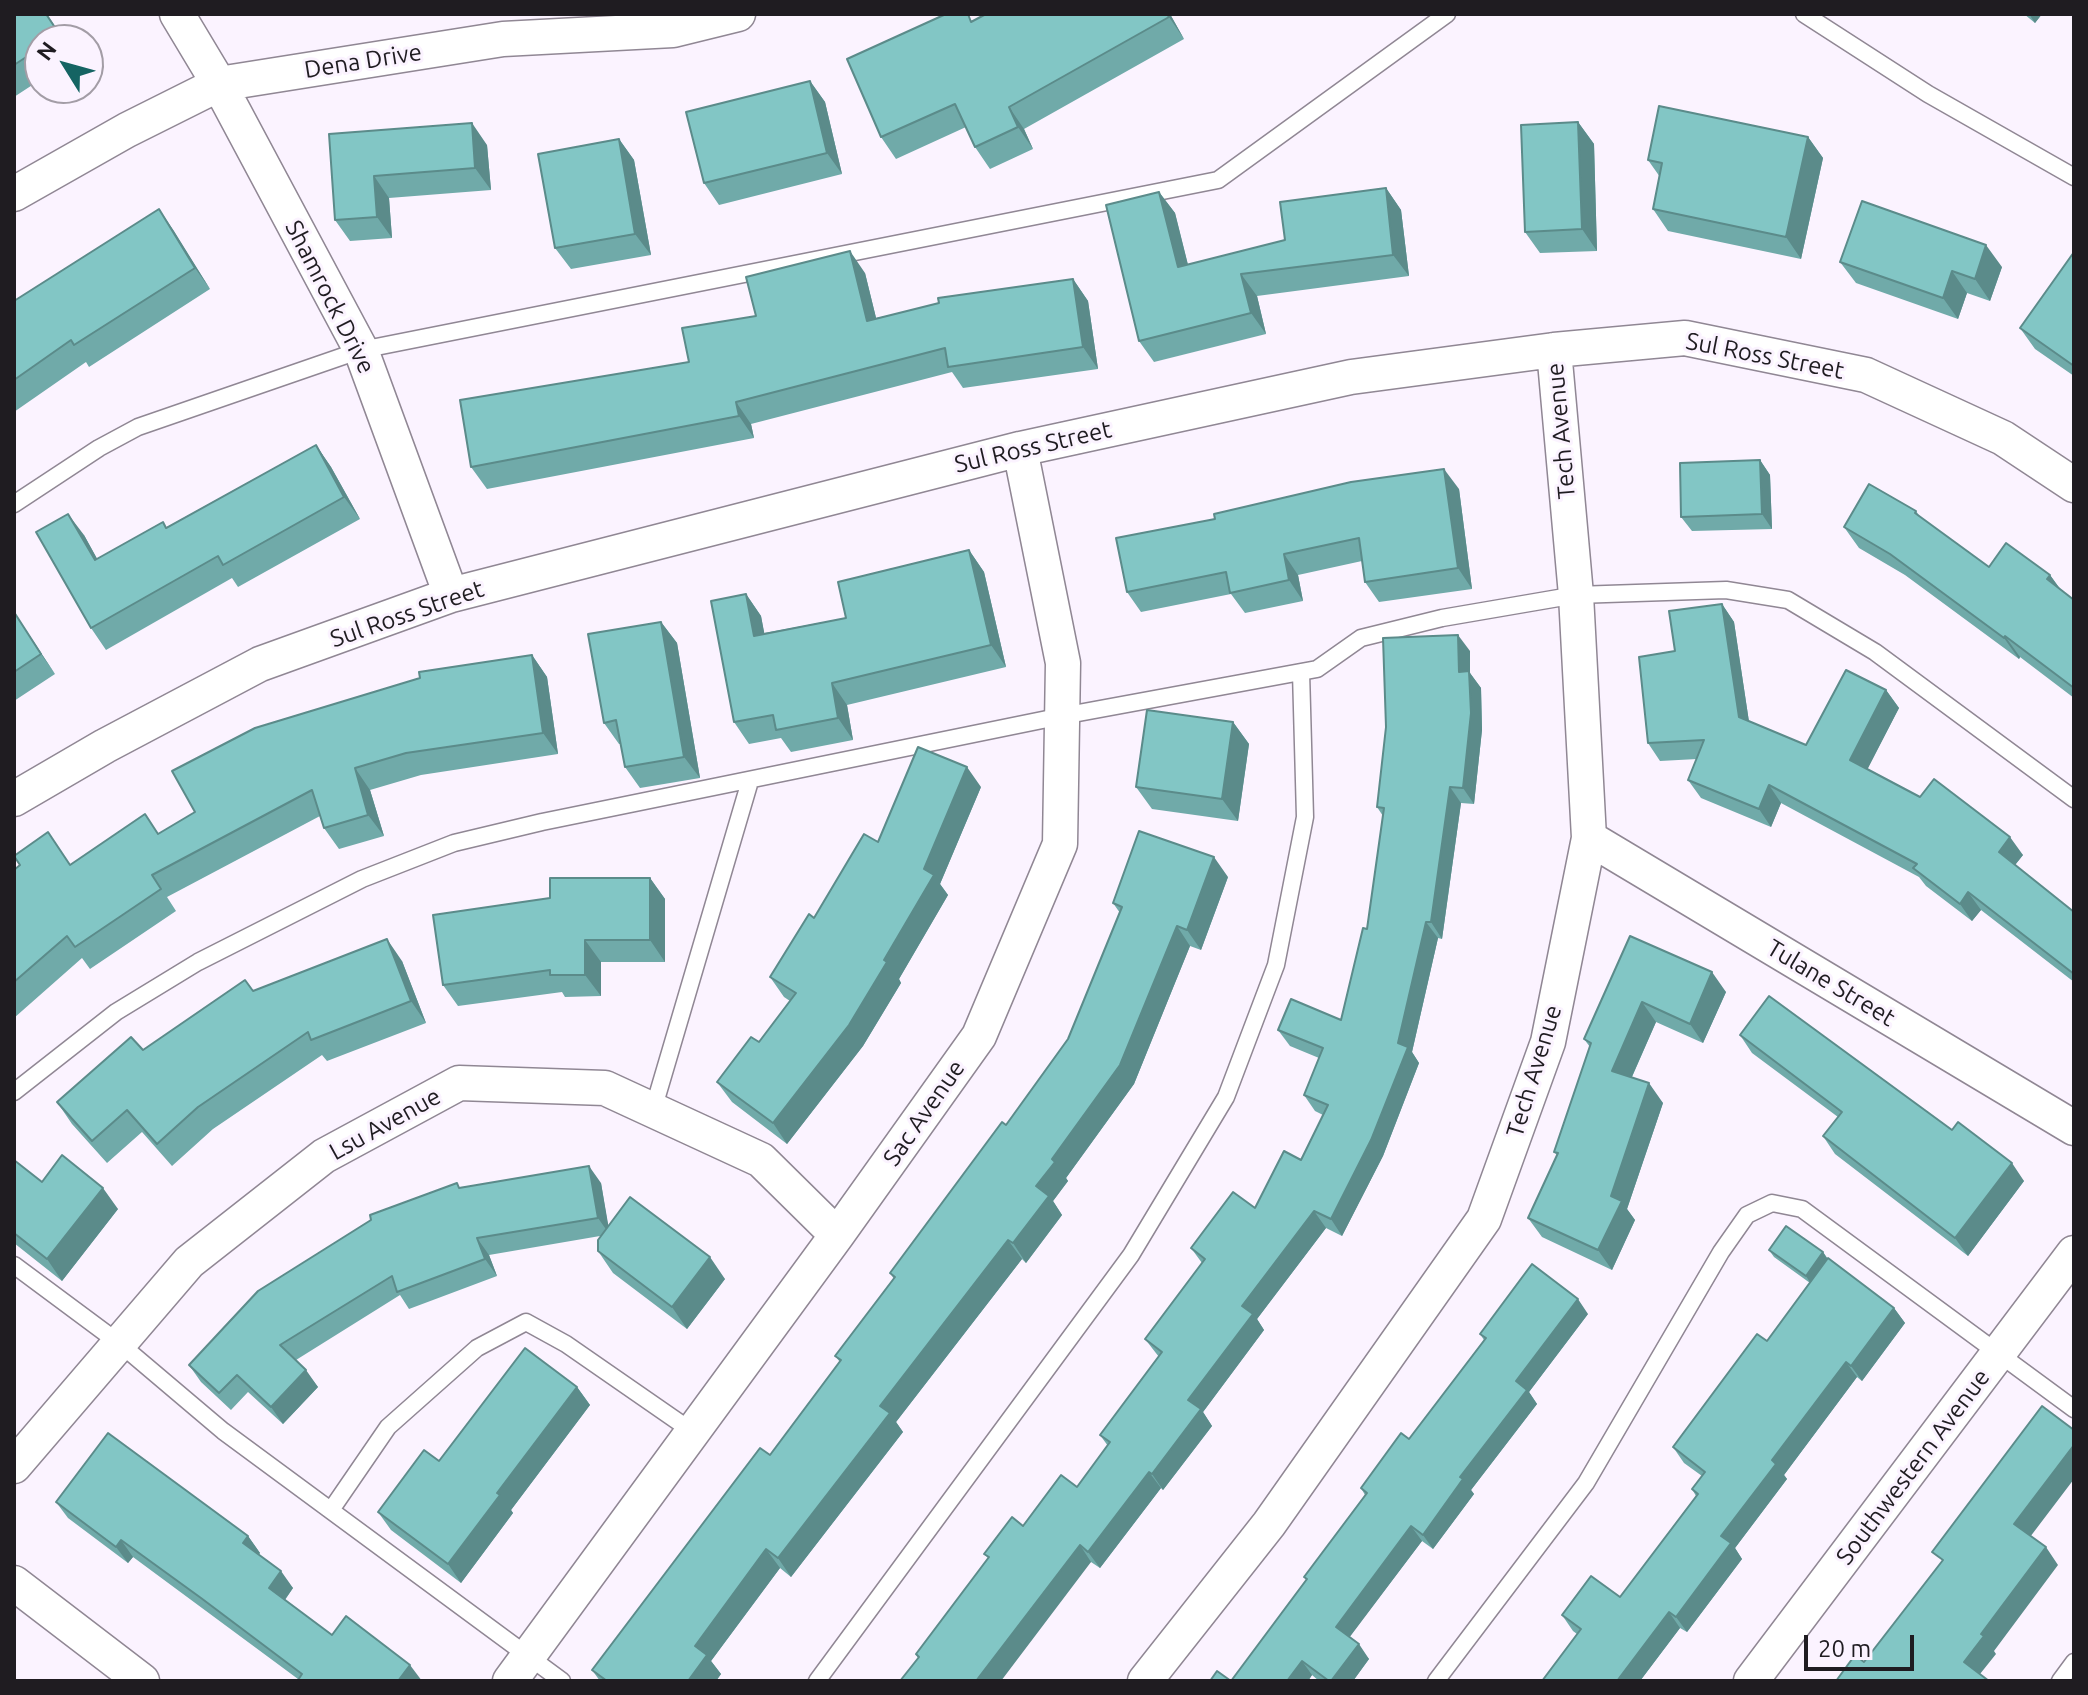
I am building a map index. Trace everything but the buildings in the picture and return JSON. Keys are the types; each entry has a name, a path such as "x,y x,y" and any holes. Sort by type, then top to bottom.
{"street":[{"name":"Shamrock Drive","path":"177,14 219,84 361,350 451,595"},
{"name":"Dena Drive","path":"14,194 127,130 219,84 503,39 673,30 738,14"},
{"name":"Sul Ross Street","path":"14,799 105,746 260,664 451,595 1020,449 1351,377 1554,350 1685,338 1866,375 2003,438 2074,485"},
{"name":"Tech Avenue","path":"1145,1681 1269,1524 1484,1219 1548,1042 1589,838 1576,595 1554,350"},
{"name":"Sac Avenue","path":"519,1668 979,1036 1060,844 1063,663 1020,449"},
{"name":"Tulane Street","path":"1589,838 2074,1128"},
{"name":"Lsu Avenue","path":"14,1466 189,1262 324,1156 459,1083 605,1088 761,1160 837,1235"},
{"name":"Southwestern Avenue","path":"1751,1681 2074,1253"},
{"path":"14,1583 142,1681"}],"lane":[{"path":"14,504 99,448 138,427 361,350 1218,180 1447,14"},
{"path":"1804,14 1928,94 2074,177"},
{"path":"14,1092 116,1012 198,962 362,879 454,843 542,822 1062,716 1317,669 1361,638 1442,618 1576,595 1726,590 1788,600 1875,652 2074,799"},
{"path":"817,1681 1131,1255 1226,1097 1276,965 1305,817 1301,672"},
{"path":"653,1110 750,781"},
{"path":"1436,1681 1586,1483 1721,1252 1747,1215 1772,1203 1802,1209 2074,1409"},
{"path":"14,1265 119,1343 223,1431 331,1510 519,1668 562,1681"},
{"path":"331,1510 388,1427 477,1348 526,1322 566,1344 693,1432"},
{"path":"2060,1681 2074,1662"}]}
